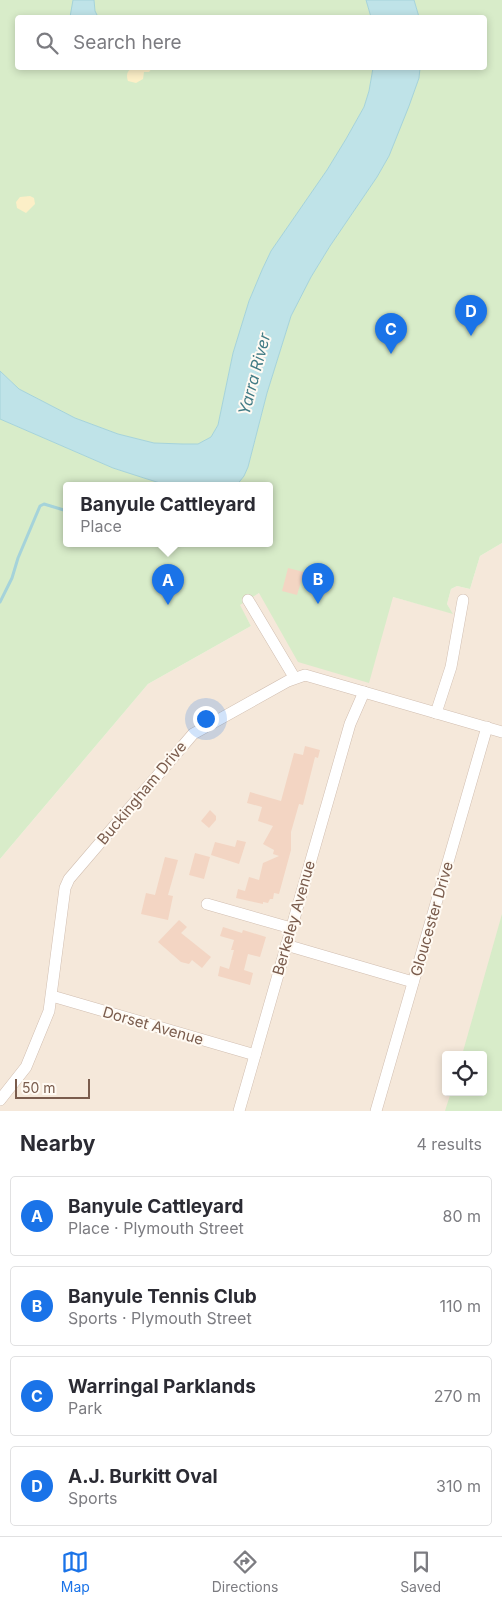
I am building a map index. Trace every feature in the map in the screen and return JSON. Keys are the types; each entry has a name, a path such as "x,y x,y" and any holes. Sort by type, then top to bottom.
{"street":[{"path":"248,600 294,678 310,676 502,732"},
{"path":"436,713 450,667 463,600"},
{"name":"Buckingham Drive","path":"0,1100 26,1067 47,1018 52,996 65,888 69,879 193,734 294,678"},
{"name":"Berkeley Avenue","path":"238,1111 360,691"},
{"name":"Gloucester Drive","path":"376,1111 487,728"},
{"path":"207,904 291,928"},
{"path":"286,945 414,982"},
{"name":"Dorset Avenue","path":"52,996 255,1055"}],"shaded area":[{"path":"502,543 502,1111 0,1111 0,859 148,684 251,626 239,605 259,593 393,597 452,613 447,604 451,589 457,586 470,589 480,556"}],"green space":[{"path":"0,0 366,0 370,15 15,15 15,70 373,70 364,107 327,170 271,251 262,270 249,301 233,353 218,425 211,437 198,444 154,443 118,434 75,418 19,389 0,371"},
{"path":"414,0 502,0 502,543 480,556 470,589 457,586 451,589 447,604 453,614 393,597 369,683 298,662 259,593 240,605 251,626 148,684 0,859 0,419 113,468 157,482 63,482 63,547 273,547 273,482 239,482 248,467 267,393 291,316 311,277 389,156 419,78 420,70 487,70 487,15 418,15"},
{"path":"502,914 502,1111 445,1111 450,1096 487,1096 487,1051 463,1051"}],"sand":[{"path":"150,70 144,72 143,79 136,83 128,81 127,74 129,71"},
{"path":"30,196 34,198 35,204 26,213 17,208 16,202 20,197"}],"water":[{"path":"73,0 94,0 97,15 70,15"},
{"path":"366,0 414,0 418,15 370,15"},
{"name":"Yarra River","path":"373,70 420,70 419,78 409,106 389,156 311,277 291,316 267,393 248,467 239,482 157,482 113,468 0,419 0,371 19,389 75,418 118,434 154,443 183,444 198,444 211,437 218,425 233,353 249,301 262,270 271,251 346,139 364,107"}],"building":[{"path":"288,568 304,572 297,595 282,591"},
{"path":"305,746 320,750 318,758 315,757 303,805 299,804 291,832 291,850 279,894 274,893 273,899 270,899 268,903 263,902 263,904 236,898 238,889 245,891 249,877 259,880 263,863 279,856 273,854 274,850 263,844 273,826 258,821 262,807 247,803 250,792 281,801 294,753 303,755"},
{"path":"210,810 216,816 216,820 209,828 201,821"},
{"path":"237,840 246,842 239,864 211,855 215,842 235,847"},
{"path":"195,853 210,857 204,879 189,875"},
{"path":"165,857 178,860 168,895 173,896 168,920 141,914 146,893 155,895"},
{"path":"179,920 187,927 181,933 211,957 202,968 192,960 189,964 181,962 158,942"},
{"path":"223,927 242,933 243,930 266,937 260,957 248,954 244,970 253,973 250,985 218,976 220,966 229,969 234,950 231,950 234,940 220,936"}],"waterway":[{"path":"0,602 12,578 18,558 40,506 44,504 63,510"}],"place":[{"name":"A.J. Burkitt Oval","path":"471,336"},
{"name":"Warringal Parklands","path":"391,354"},
{"name":"Banyule Tennis Club","path":"318,604"},
{"name":"Banyule Cattleyard","path":"168,605"}]}
